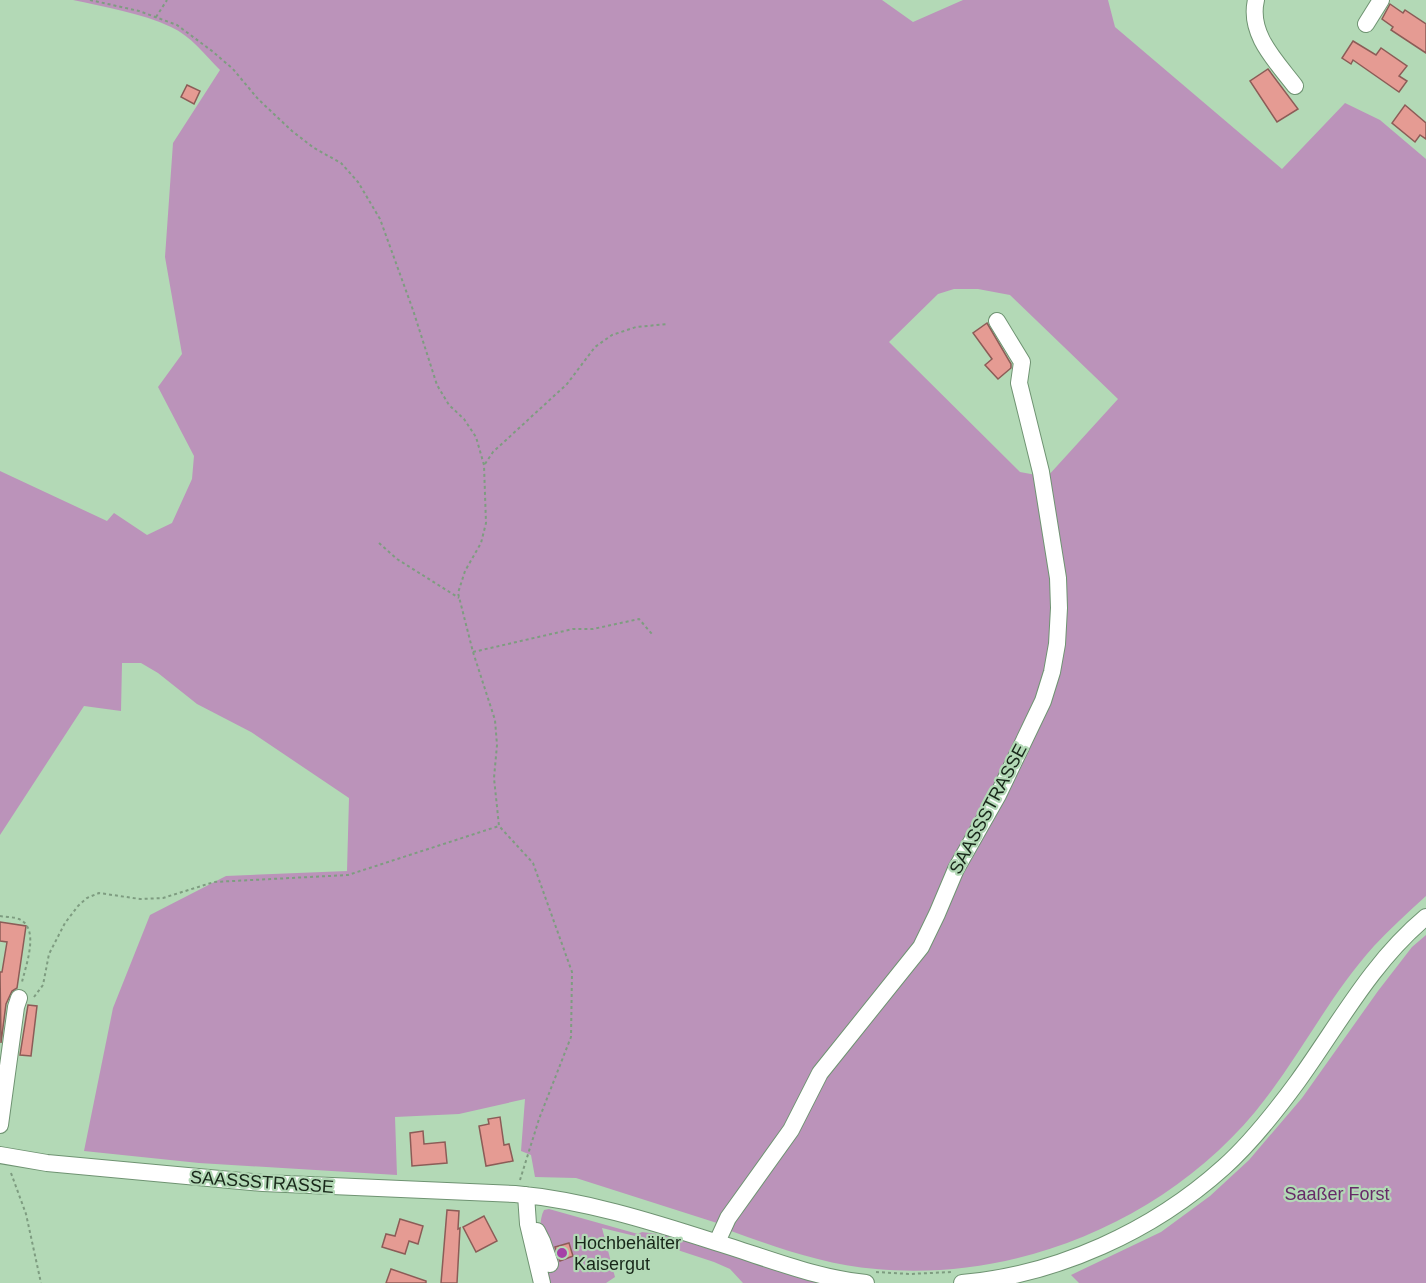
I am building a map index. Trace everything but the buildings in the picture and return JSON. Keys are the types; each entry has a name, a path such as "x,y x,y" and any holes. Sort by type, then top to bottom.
{"street":[{"path":"1256,0 1255,21 1259,36 1295,86"},
{"path":"1366,24 1381,0"},
{"name":"SAASSSTRASSE","path":"717,1242 728,1218 791,1130 820,1073 921,947 956,869 998,795 1043,701 1052,672 1057,644 1058,578 1041,472 1019,383 1022,362 997,321"},
{"path":"961,1277 1016,1274 1068,1260 1113,1241 1154,1218 1206,1182 1239,1152 1269,1118 1298,1080 1366,980 1404,936 1426,917"},
{"path":"0,1125 19,998"},
{"name":"SAASSSTRASSE","path":"3,1156 58,1164 263,1183 520,1195 604,1210 818,1274 869,1277"},
{"path":"520,1195 542,1283"},
{"path":"528,1224 538,1233 550,1264"}],"path":[{"path":"90,0 139,11 177,25 233,69 258,99 292,131 314,148 341,163 358,182 380,219 437,385 449,405 464,418 476,437 484,465 486,523 481,543 465,571 458,593 473,652 495,720 497,745 494,778 499,826 533,863 572,972 572,1037 539,1119 520,1195"},
{"path":"156,17 167,0"},
{"path":"484,465 493,452 567,384 595,347 612,335 636,327 668,324"},
{"path":"379,543 397,559 459,598"},
{"path":"473,652 573,629 593,629 639,619 652,634"},
{"path":"0,916 19,919 28,925 31,935 19,998 34,997 43,985 49,954 65,923 87,897 99,893 140,899 163,898 214,882 348,876 499,826"},
{"path":"3,1156 26,1214 40,1283"},
{"path":"869,1277 910,1274 961,1277"}],"green space":[{"path":"73,0 882,0 913,22 963,0 1108,0 1115,27 1282,169 1345,103 1380,120 1426,159 1426,896 1386,933 1357,966 1271,1092 1218,1151 1177,1184 1132,1213 1084,1236 1034,1254 982,1265 929,1270 876,1269 838,1264 731,1231 729,1224 788,1123 717,1223 576,1178 535,1177 531,1155 521,1151 525,1099 459,1114 395,1117 397,1175 199,1163 84,1151 113,1008 150,915 226,876 347,871 349,798 251,732 197,704 158,673 141,663 122,663 121,711 84,706 0,835 0,471 107,521 114,513 147,535 172,523 192,479 194,456 158,387 182,354 165,257 173,143 220,70 191,41 171,27 135,14","holes":["954,289 978,289 1010,295 1118,399 1047,477 1020,472 889,342 938,294"]},
{"name":"Saaßer Forst","path":"1426,935 1426,1283 1079,1283 1071,1275 1161,1232 1210,1196 1249,1160 1302,1098 1412,947"},
{"path":"549,1209 638,1234 642,1232 665,1235 820,1283 743,1283 730,1269 714,1262 635,1236 602,1228 615,1277 606,1283 548,1283 540,1226 544,1210"}],"place":[{"name":"Hochbehälter Kaisergut","path":"562,1253"}]}
